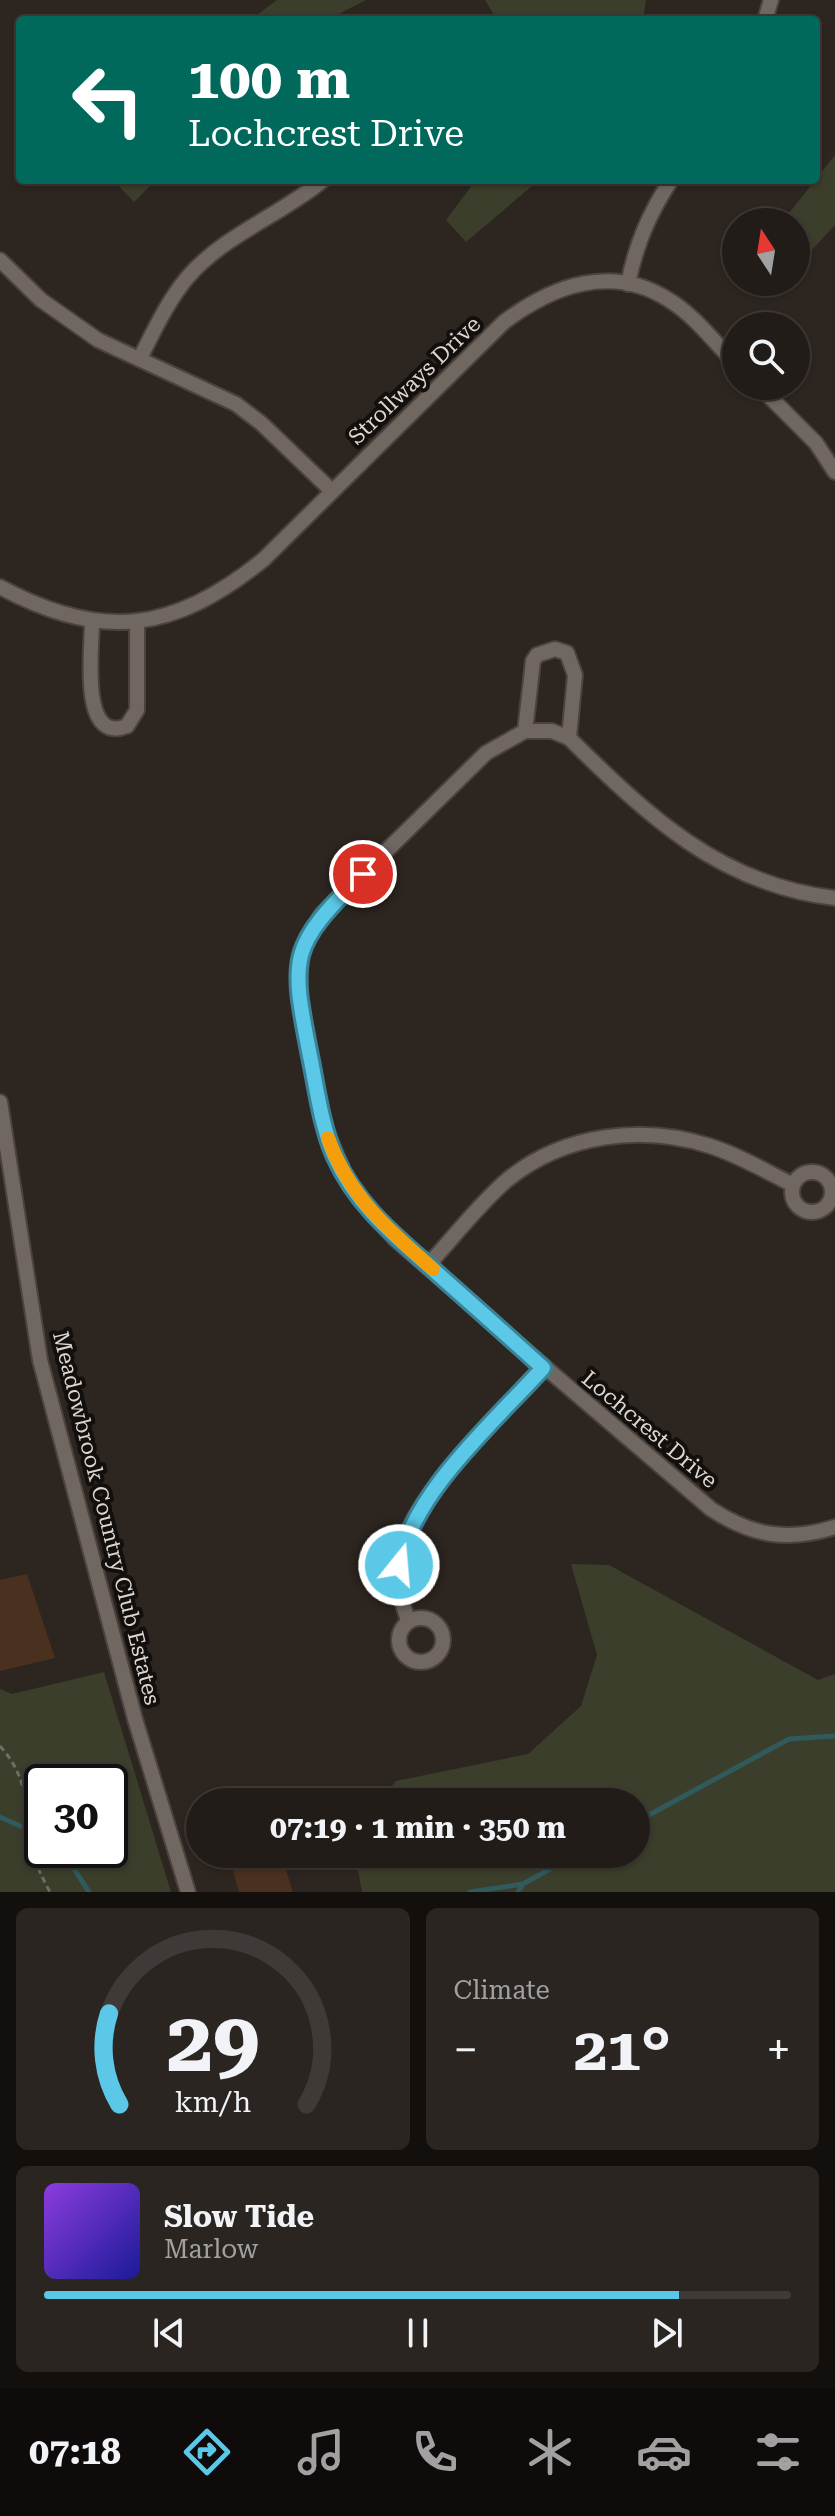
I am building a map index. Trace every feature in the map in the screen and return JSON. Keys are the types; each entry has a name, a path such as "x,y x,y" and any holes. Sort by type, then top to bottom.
{"street":[{"path":"140,358 164,310 188,277 219,249 317,184"},
{"path":"628,284 635,249 650,212 668,184"},
{"path":"0,260 68,321 98,340 236,404 261,423 332,491"},
{"name":"Strollways Drive","path":"137,623 201,601 232,586 264,559 504,322 537,298 575,284 628,284 670,300 722,350"},
{"path":"773,400 816,443 835,472"},
{"path":"0,587 47,610 92,622 137,623 137,710 127,726 115,729 100,722 93,709 92,622"},
{"path":"569,738 573,664 567,653 555,649 537,655 533,661 525,731 552,731 569,738 670,832 718,862 772,884 835,898"},
{"name":"Lochcrest Drive","path":"525,731 486,753 442,796 322,914 301,951 299,998 324,1126 334,1155 367,1209 395,1239 711,1509 745,1529 784,1537 835,1527"},
{"name":"Meadowbrook Country Club Estates","path":"0,1102 40,1360 135,1719 188,1892"},
{"path":"428,1265 510,1178 540,1159 606,1137 637,1134 674,1137 711,1146 793,1185"},
{"path":"408,1620 398,1586 399,1565 414,1520 451,1471 543,1368"}],"path":[{"path":"0,1746 17,1768 26,1789 33,1853 50,1892"}],"green space":[{"path":"277,0 366,0 335,16 255,16"},
{"path":"485,0 646,0 644,16 495,16"},
{"path":"835,155 835,225 810,252 810,208 793,208 812,184 820,184 820,174"},
{"path":"117,184 152,184 134,202"},
{"path":"473,184 534,184 466,242 446,220"},
{"path":"571,1564 609,1565 818,1680 835,1674 835,1892 362,1892 358,1868 650,1868 650,1788 390,1788 396,1781 528,1754 581,1706 597,1655"},
{"path":"104,1672 171,1892 0,1892 0,1689 12,1694"}],"building":[{"path":"27,1574 55,1658 0,1671 0,1580"},
{"path":"232,1868 285,1868 293,1892 239,1892"}],"waterway":[{"path":"650,1814 789,1739 835,1736"},
{"path":"0,1817 24,1828"},
{"path":"74,1868 89,1892"},
{"path":"518,1892 523,1884 552,1868"},
{"path":"470,1892 523,1884"}],"slow traffic":[{"path":"328,1138 348,1182 367,1209 395,1239 433,1269"}],"route":[{"path":"363,874 322,914 309,932 301,951 298,972 299,998 324,1126 334,1155 367,1209 395,1239 543,1368 431,1496 414,1520 403,1544 399,1565"}]}
